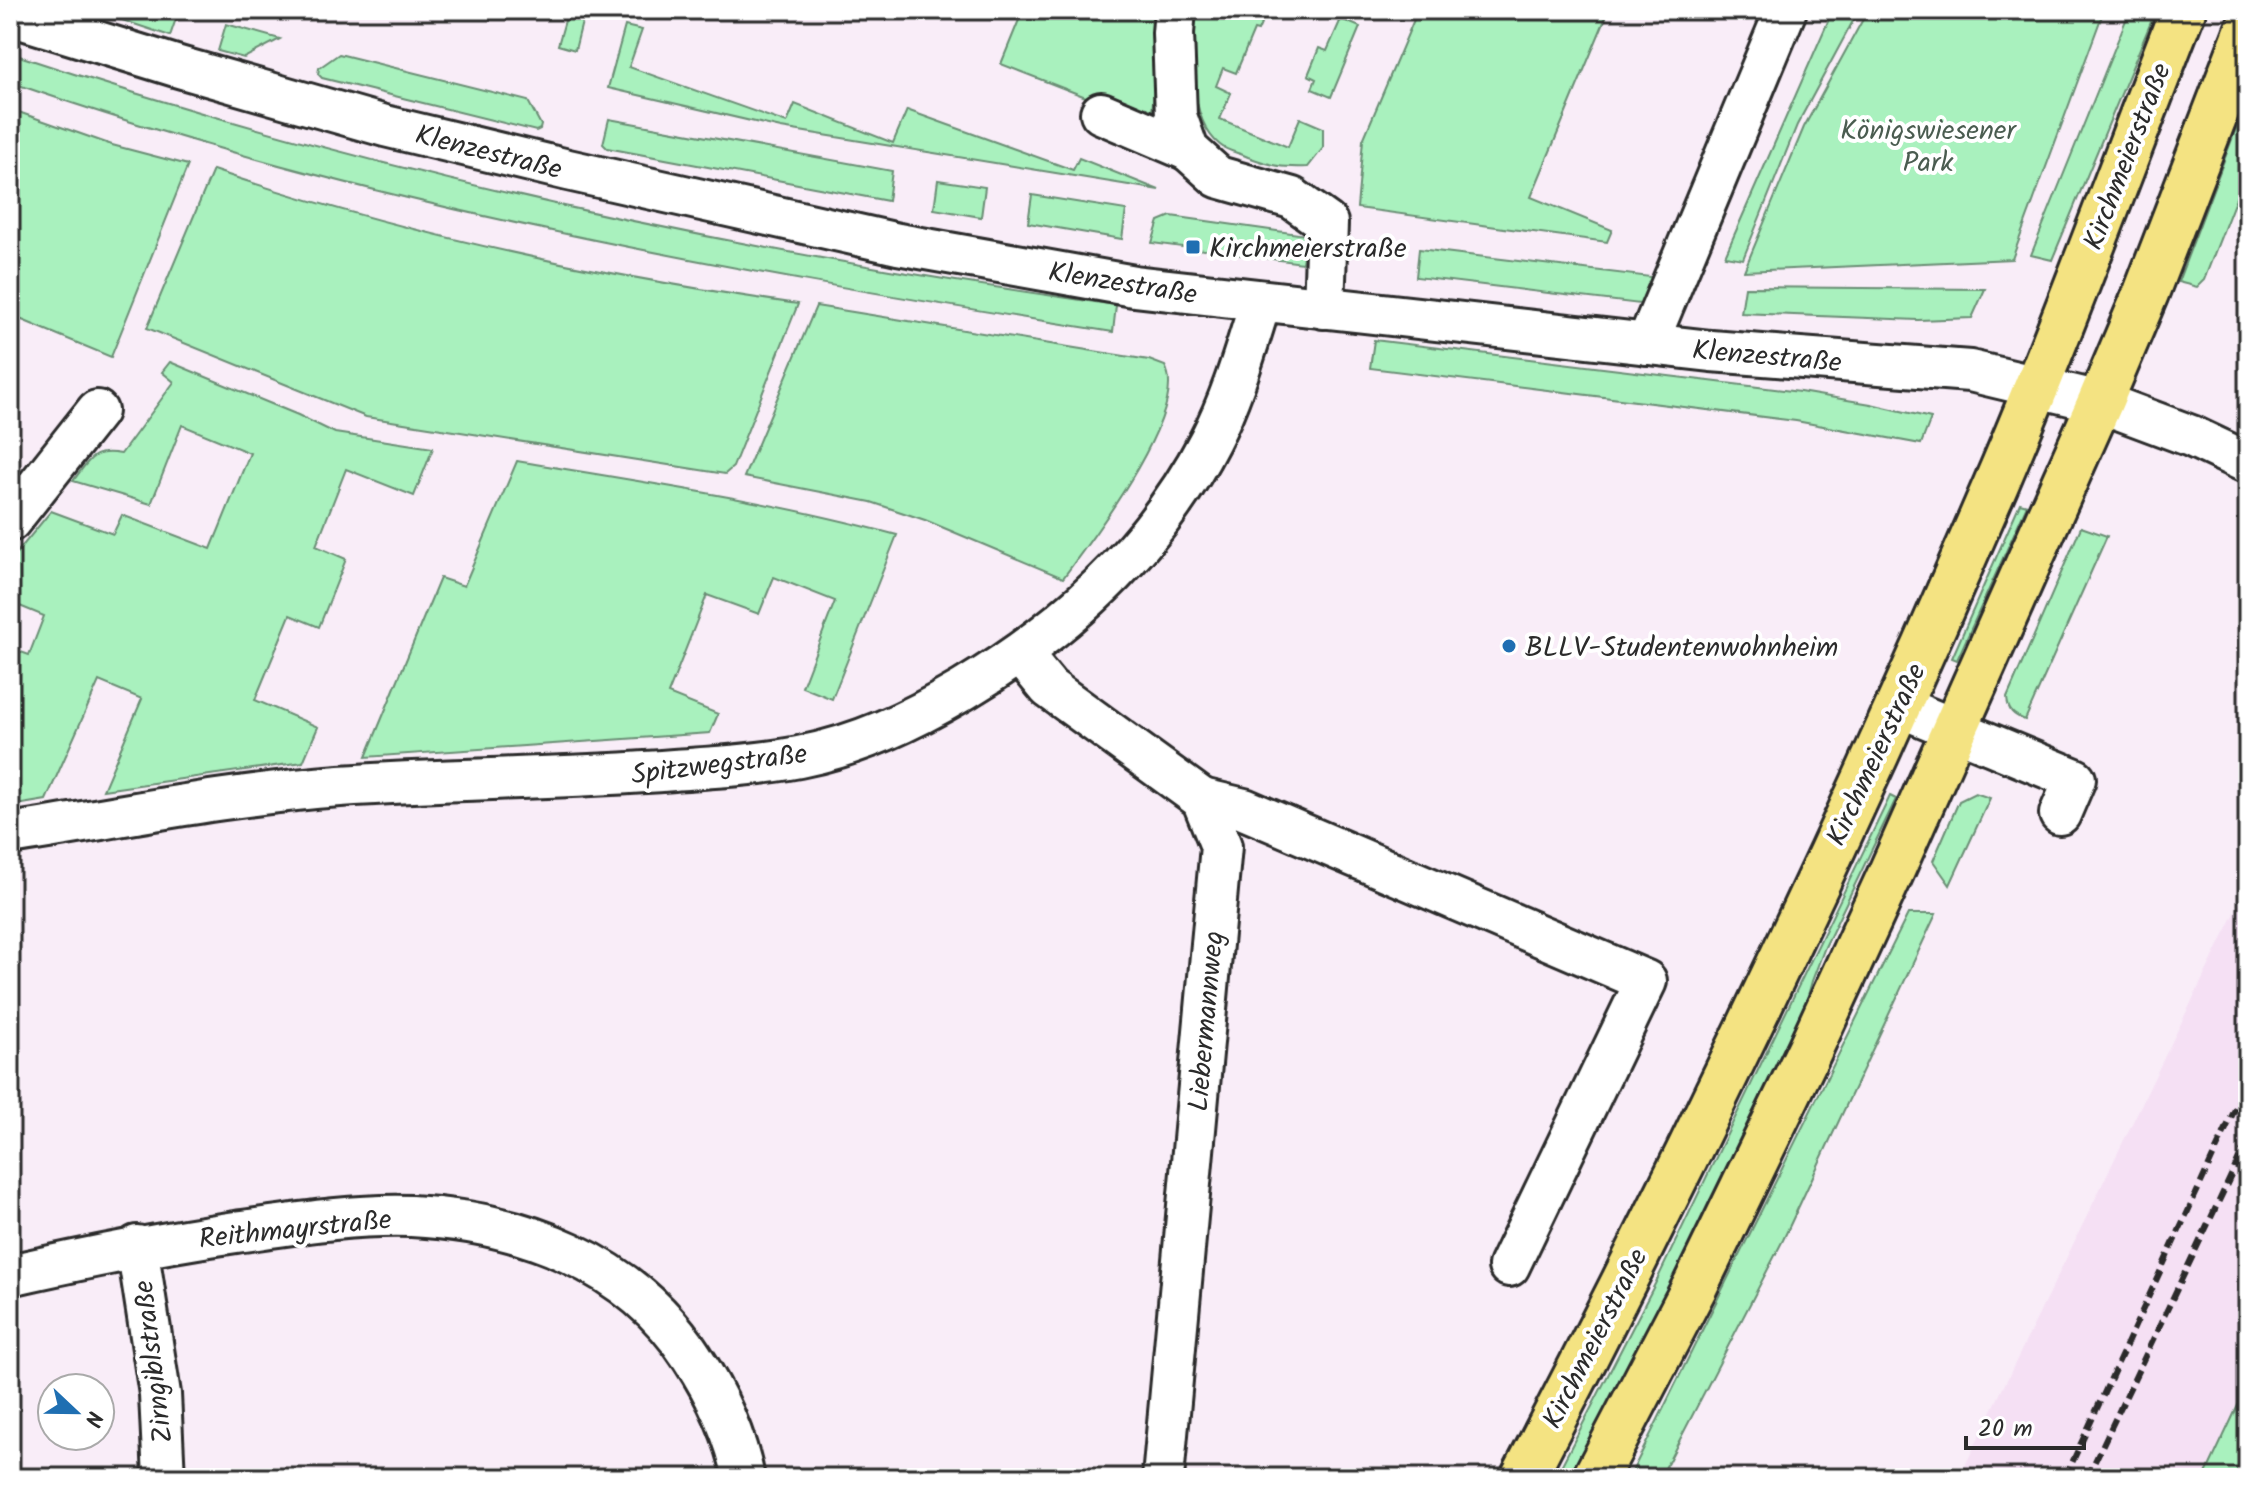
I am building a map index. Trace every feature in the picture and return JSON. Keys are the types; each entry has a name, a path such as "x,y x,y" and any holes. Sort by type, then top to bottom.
{"main road":[{"name":"Kirchmeierstraße","path":"1523,1478 1690,1148 1898,706 1997,481 2183,10"},
{"path":"1595,1478 1695,1286 1804,1063 1955,729 2100,402 2248,29"}],"street":[{"path":"1175,10 1176,116 1188,150"},
{"path":"1647,344 1786,10"},
{"name":"Klenzestraße","path":"10,15 385,126 898,244 1134,286 1647,344 1970,371 2100,402 2191,436 2248,463"},
{"path":"1101,113 1188,150 1218,177 1292,198 1327,223 1324,308"},
{"name":"Spitzwegstraße","path":"10,834 338,786 603,776 733,766 800,757 879,735 925,712 1021,654 1085,603 1148,535 1182,488 1210,440 1232,389 1261,301"},
{"path":"10,521 97,411"},
{"path":"1021,654 1049,688 1202,799 1244,809 1646,981 1509,1266"},
{"path":"1898,706 2075,779 2060,814"},
{"name":"Liebermannweg","path":"1163,1478 1221,846 1202,799"},
{"name":"Reithmayrstraße","path":"10,1275 137,1246 308,1222 409,1216 489,1226 563,1248 595,1264 653,1309 681,1339 706,1379 736,1442 744,1478"},
{"name":"Zirngiblstraße","path":"137,1246 160,1394 164,1478"}],"shaded area":[{"path":"2248,886 2248,1478 1959,1478"}],"green space":[{"path":"92,10 179,10 170,36"},
{"path":"568,10 585,10 575,50 558,45"},
{"path":"1023,10 1161,10 1152,113 1145,120 1001,64"},
{"path":"1196,10 1267,10 1258,31 1254,30 1236,73 1223,68 1216,86 1231,93 1220,119 1288,147 1300,118 1323,128 1323,148 1308,167 1284,167 1257,160 1223,147 1209,133 1197,101 1194,82"},
{"path":"1418,10 1609,10 1531,197 1612,230 1607,242 1357,208 1363,140"},
{"path":"1833,10 1859,10 1797,125 1743,259 1725,256"},
{"name":"Königswiesener Park","path":"1868,10 2104,10 2012,259 1744,271 1804,127"},
{"path":"2130,10 2156,10 2052,260 2031,255"},
{"path":"1341,19 1360,27 1331,97 1312,89 1316,79 1308,75 1319,48 1327,51"},
{"path":"226,24 280,39 244,58 218,51"},
{"path":"625,26 642,30 629,67 787,123 795,104 893,143 907,110 1073,170 1079,158 1159,190 781,128 608,88"},
{"path":"10,53 282,136 557,204 835,261 1116,305 1113,332 694,260 556,232 280,166 10,82"},
{"path":"339,54 528,101 541,125 540,129 536,131 322,78 318,74 319,68"},
{"path":"2248,97 2248,167 2204,280 2197,287 2178,282"},
{"path":"10,109 112,145 188,165 111,357 10,315"},
{"path":"609,119 892,171 888,201 607,148 603,144"},
{"path":"213,170 357,214 502,250 650,280 798,304 733,467 725,474 366,417 147,328"},
{"path":"938,180 985,187 981,217 934,209"},
{"path":"1032,195 1126,210 1122,239 1028,223"},
{"path":"1171,216 1306,235 1302,263 1152,243 1159,221"},
{"path":"1419,249 1651,277 1648,305 1416,277"},
{"path":"1745,287 1985,289 1972,318 1918,320 1741,313"},
{"path":"816,306 1149,360 1165,366 1169,386 1164,413 1151,443 1114,506 1063,578 925,520 871,502 744,477"},
{"path":"1374,340 1800,392 1931,418 1921,444 1796,421 1370,368"},
{"path":"170,362 335,433 433,448 414,496 346,469 316,546 346,559 319,627 290,615 255,700 318,727 303,762 103,790 142,699 99,681 46,800 10,806 10,648 29,655 44,616 10,602 10,561 51,511 113,534 122,515 211,549 250,453 182,425 151,504 73,481 92,457 104,453 121,454 174,382 162,372"},
{"path":"517,461 755,502 897,535 832,699 802,687 835,601 774,577 759,614 707,595 668,694 718,714 710,733 366,757 440,578 464,586"},
{"path":"2020,503 2027,505 1957,660 1952,658"},
{"path":"2081,527 2107,536 2025,720 2012,712 2007,698"},
{"path":"1975,793 1990,798 1950,885 1933,861 1959,801"},
{"path":"1890,796 1896,799 1825,947 1793,1049 1577,1478 1555,1478 1656,1282"},
{"path":"1908,914 1936,914 1783,1240 1660,1478 1629,1478"},
{"path":"2248,1384 2248,1478 2204,1478"}],"railway":[{"path":"2065,1478 2248,1081"},
{"path":"2087,1478 2248,1140"}],"place":[{"name":"Kirchmeierstraße","path":"1193,247"},
{"name":"BLLV-Studentenwohnheim","path":"1509,646"}]}
